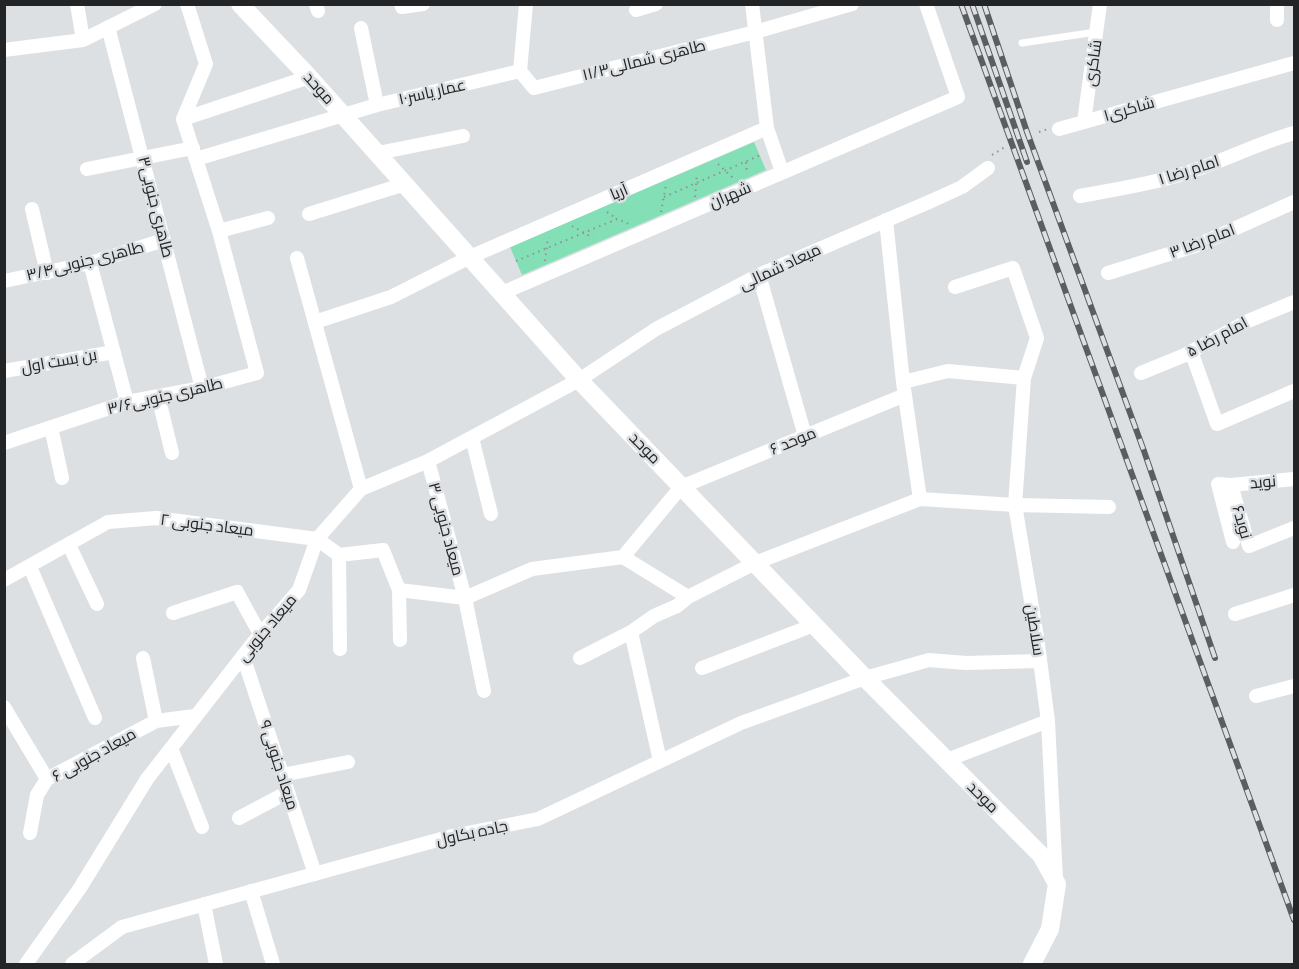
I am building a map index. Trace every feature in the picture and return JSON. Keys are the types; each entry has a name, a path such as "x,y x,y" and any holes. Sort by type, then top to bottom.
{"street":[{"path":"77,4 83,40"},
{"path":"4,50 83,40 155,4"},
{"path":"187,4 206,64 183,119 219,231 268,218"},
{"name":"موحد","path":"240,4 309,76 579,380 865,678 1041,855 1057,884"},
{"path":"402,4 402,7 423,4"},
{"path":"520,71 526,4"},
{"path":"636,10 656,4"},
{"path":"752,4 767,128 782,172"},
{"name":"طاهری شمالی۱۱/۳","path":"520,71 534,87 755,32 852,4"},
{"name":"شهران","path":"502,293 958,97 926,4"},
{"name":"شاکری","path":"1084,122 1100,4"},
{"path":"1277,4 1277,21"},
{"name":"طاهری جنوبی۳","path":"108,27 202,388"},
{"path":"361,28 377,105"},
{"name":"شاکری۱","path":"1059,129 1294,63"},
{"name":"عمار یاسر۱۰","path":"87,169 143,157 195,154 377,105 520,71"},
{"path":"183,119 309,76"},
{"name":"آریا","path":"315,322 391,297 470,257 767,128"},
{"name":"امام رضا ۱","path":"1080,196 1175,177 1294,133"},
{"path":"378,153 463,136"},
{"name":"میعاد شمالی","path":"579,380 656,329 759,275 962,187 988,168"},
{"path":"309,214 405,183"},
{"name":"امام رضا ۳","path":"1107,273 1198,245 1294,202"},
{"path":"32,210 47,273"},
{"path":"886,220 904,389 920,499"},
{"name":"طاهری جنوبی۳/۶","path":"4,443 127,402 202,388 257,373 219,231"},
{"name":"طاهری جنوبی۳/۴","path":"4,281 90,263 164,240"},
{"path":"297,258 361,489"},
{"path":"90,263 127,402"},
{"name":"سلاطین","path":"955,287 1013,268 1037,338 1024,378 1015,505 1048,721 1057,884"},
{"path":"759,275 805,436"},
{"name":"امام رضا ۵","path":"1141,373 1191,351 1248,321 1294,302"},
{"path":"1191,351 1217,424 1294,391"},
{"name":"بن بست اول","path":"4,371 114,352"},
{"name":"موحد ۶","path":"681,487 805,436 904,389 948,371 1024,378"},
{"name":"میعاد جنوبی","path":"26,964 80,888 147,779 260,634 298,590 316,539 361,489 428,461 579,380"},
{"path":"158,396 172,453"},
{"path":"51,427 62,478"},
{"path":"472,438 491,514"},
{"name":"میعاد جنوبی ۳","path":"428,461 465,598 484,691"},
{"name":"نوید","path":"1231,485 1294,479"},
{"path":"1231,485 1218,484 1233,542"},
{"name":"نوید۶","path":"1231,485 1249,546 1294,528"},
{"path":"623,557 681,487"},
{"path":"580,658 631,632 688,597 755,563 920,499 1015,505 1109,507"},
{"name":"میعاد جنوبی ۲","path":"4,580 108,522 156,518 316,539"},
{"path":"316,539 339,555 382,550 399,590 400,640"},
{"path":"69,545 97,604"},
{"path":"339,555 340,649"},
{"path":"399,590 465,598 532,569 623,557 688,597"},
{"path":"30,567 95,718"},
{"path":"173,613 237,592 260,634"},
{"path":"1235,614 1294,595"},
{"path":"702,668 814,625"},
{"path":"631,632 660,761"},
{"name":"میعاد جنوبی ۹","path":"243,656 315,874"},
{"path":"143,658 156,721"},
{"name":"جاده بکاول","path":"72,964 122,927 452,836 538,819 741,723 865,678 929,660 966,663 1040,661"},
{"path":"1256,696 1294,686"},
{"path":"4,707 47,779"},
{"name":"میعاد جنوبی ۶","path":"30,833 38,795 47,779 156,721 195,716"},
{"path":"946,760 1048,721"},
{"path":"171,748 202,827"},
{"path":"282,775 348,762"},
{"path":"239,818 288,792"},
{"path":"1032,964 1050,929 1057,884"},
{"path":"251,891 273,964"},
{"path":"204,904 216,964"}],"lane":[{"path":"1022,43 1098,31"}],"path":[{"path":"664,197 774,149"},
{"path":"694,210 696,183 703,156 726,171 744,189"},
{"path":"658,226 670,171"},
{"path":"516,261 617,219 644,232"},
{"path":"544,274 554,220 608,247"}],"green space":[{"path":"754,142 766,170 522,275 510,247"}],"railway":[{"path":"961,4 1294,920"},
{"path":"972,4 1027,162"},
{"path":"984,4 1027,132 1144,451 1215,658"}]}
